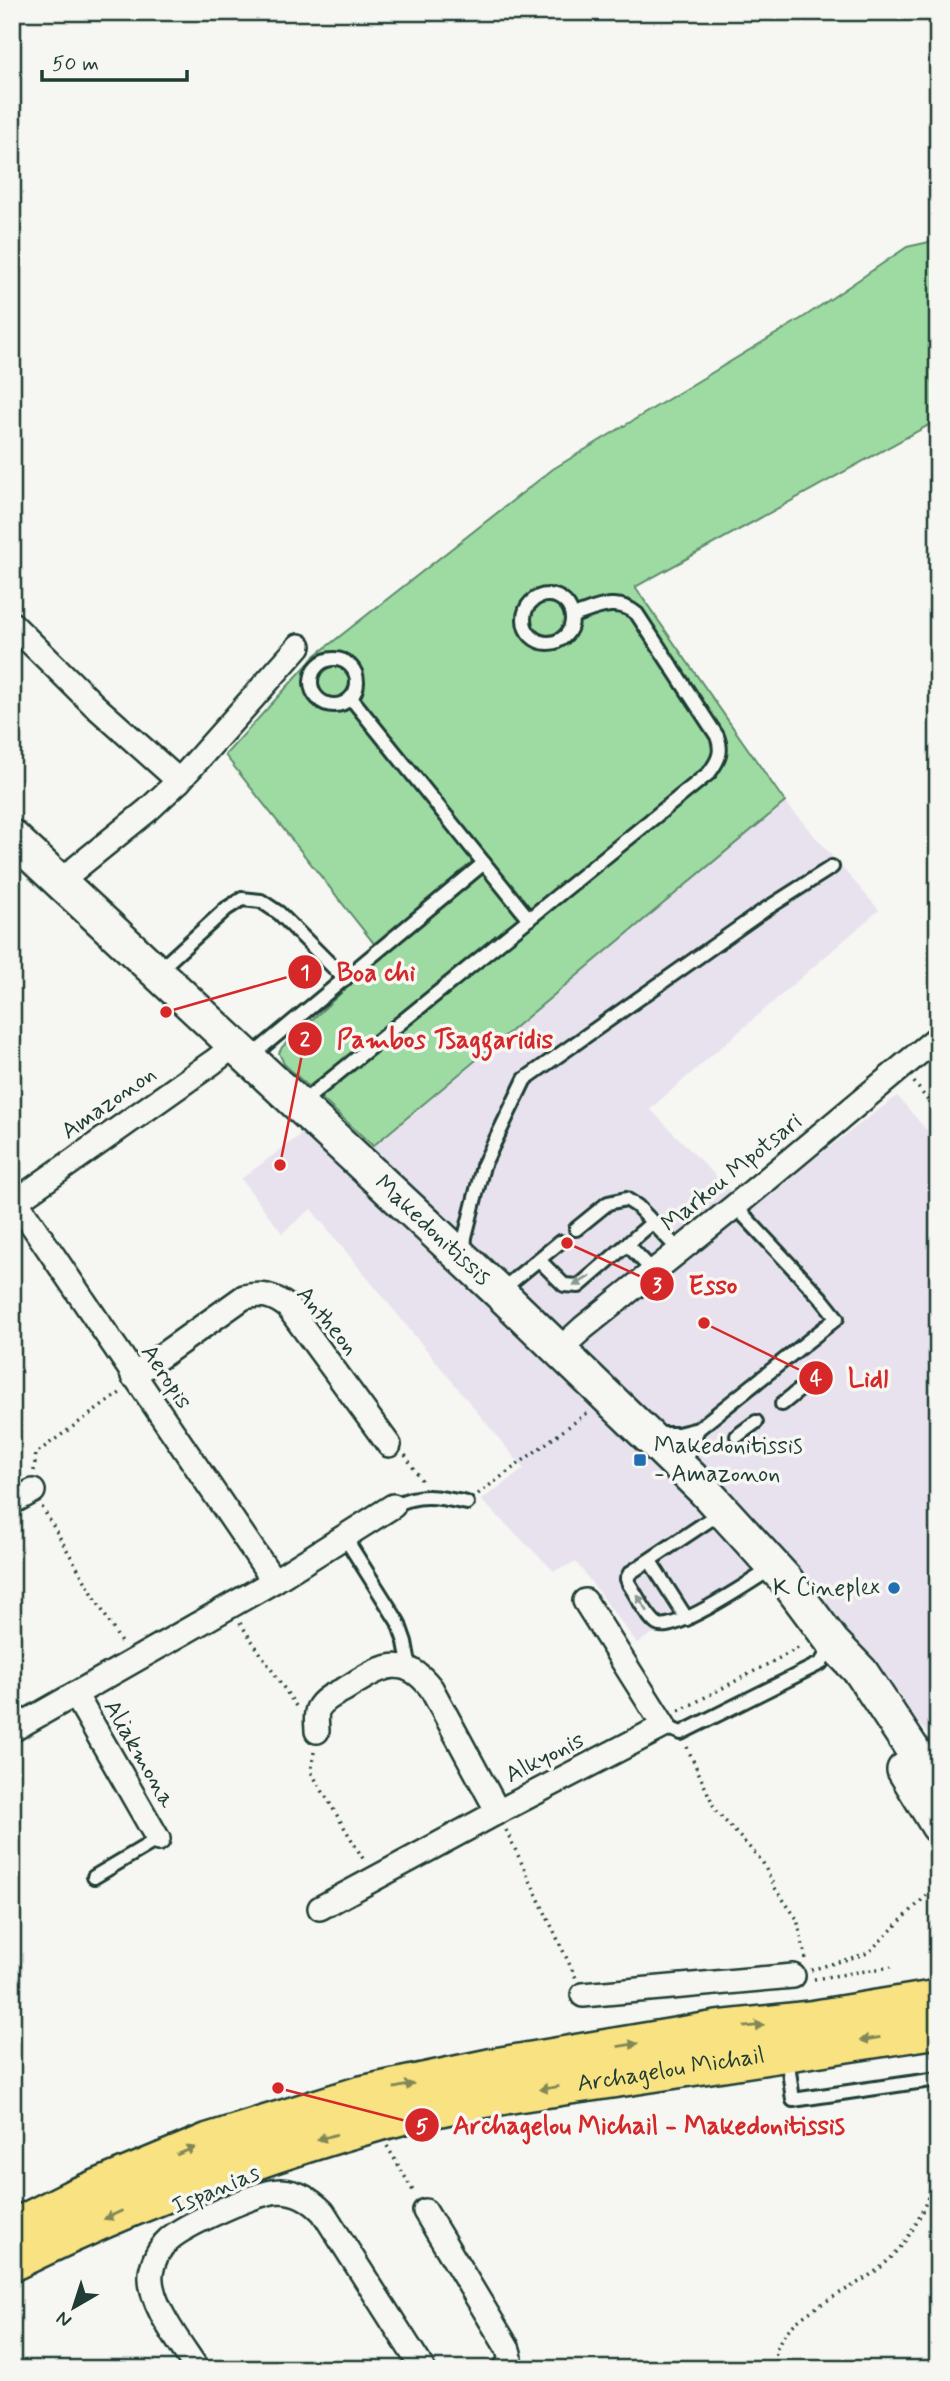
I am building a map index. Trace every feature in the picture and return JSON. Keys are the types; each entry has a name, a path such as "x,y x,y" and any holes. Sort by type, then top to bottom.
{"main road":[{"name":"Makedonitissis","path":"12,837 499,1292 685,1470 723,1510 774,1566 820,1643 850,1682 938,1826"},
{"name":"Makedonitissis","path":"820,1643 867,1680 938,1788"},
{"name":"Archagelou Michail","path":"12,2229 72,2199 209,2142 361,2095 502,2066 717,2030 810,2020 938,1999"},
{"name":"Archagelou Michail","path":"12,2262 194,2181 285,2149 374,2123 495,2096 938,2029"}],"street":[{"path":"12,624 94,705 178,781"},
{"path":"59,882 148,810 178,781 299,646"},
{"name":"Markou Mpotsari","path":"559,1350 938,1037"},
{"name":"Amazonon","path":"14,1202 242,1052"},
{"name":"Aeropis","path":"14,1202 274,1581"},
{"name":"Antheon","path":"135,1378 244,1297 268,1295 288,1307 389,1445"},
{"path":"12,1502 33,1491"},
{"path":"12,1730 274,1581 393,1506"},
{"path":"585,1601 664,1726"},
{"path":"317,1731 317,1711 324,1701 381,1667 396,1665 410,1669 422,1676 431,1688 498,1812"},
{"name":"Aliakmona","path":"75,1694 158,1839"},
{"name":"Alkyonis","path":"320,1908 664,1726"},
{"path":"583,1995 803,1976"},
{"name":"Ispanias","path":"197,2369 155,2297 151,2273 156,2256 165,2243 183,2229 260,2195 281,2191 299,2194 323,2212 423,2369"},
{"path":"425,2211 507,2347 510,2363 504,2369"}],"lane":[{"path":"540,596 561,598 567,603 573,616 570,630 561,641 554,643 539,642 528,633 525,626 528,605 540,596"},
{"path":"299,1105 709,773 721,752 717,736 637,614 626,606 613,604 573,616"},
{"path":"351,698 529,919"},
{"path":"242,1052 345,978 485,863"},
{"path":"464,1260 465,1237 483,1166 526,1079 763,911 832,867"},
{"path":"157,972 226,909 243,899 261,901 279,913 345,978"},
{"path":"576,1228 603,1206 621,1199 631,1201 679,1250"},
{"path":"648,1434 678,1434 698,1429 837,1318 735,1206"},
{"path":"539,1260 564,1285 579,1286 653,1222"},
{"path":"499,1292 560,1242"},
{"path":"628,1245 653,1271"},
{"path":"782,1404 803,1387"},
{"path":"737,1436 756,1422"},
{"path":"685,1470 698,1429"},
{"path":"393,1506 408,1498 422,1496 467,1503"},
{"path":"723,1510 630,1573 627,1579 629,1584 659,1626 687,1619 774,1566"},
{"path":"344,1536 398,1622 410,1669"},
{"path":"650,1561 687,1619"},
{"path":"664,1726 681,1732 821,1663 820,1643"},
{"path":"94,1877 158,1839"},
{"path":"786,2052 793,2101 938,2079"}],"path":[{"path":"902,1066 938,1114"},
{"path":"132,1662 33,1491 36,1453 135,1378"},
{"path":"467,1503 609,1398"},
{"path":"389,1445 403,1453 423,1483 422,1496"},
{"path":"229,1607 287,1696 317,1731 311,1772 374,1879"},
{"path":"803,1976 807,1953 797,1919 775,1888 762,1861 716,1811 691,1752 680,1736 664,1726 673,1714 820,1643"},
{"path":"498,1812 583,1995"},
{"path":"803,1976 868,1953 938,1884"},
{"path":"803,1976 891,1967"},
{"path":"374,2123 425,2211"},
{"path":"776,2369 776,2350 782,2336 796,2322 881,2267 908,2238 922,2214 938,2166"}],"shaded area":[{"path":"785,802 879,910 650,1109 748,1209 897,1096 938,1143 938,1746 776,1558 637,1643 576,1562 554,1571 481,1500 524,1469 311,1209 282,1233 241,1179 303,1133 347,1172 373,1146"}],"green space":[{"path":"938,240 938,420 635,587 785,802 373,1146 284,1064 279,1053 282,1047 383,955 225,755 316,655 553,469 804,317 907,247"}],"place":[{"name":"Boa chi","path":"166,1012"},
{"name":"Pambos Tsaggaridis","path":"280,1165"},
{"name":"Esso","path":"567,1243"},
{"name":"Lidl","path":"704,1323"},
{"name":"Makedonitissis - Amazonon","path":"640,1460"},
{"name":"K Cineplex","path":"894,1588"},
{"name":"Archagelou Michail - Makedonitissis","path":"278,2088"}]}
